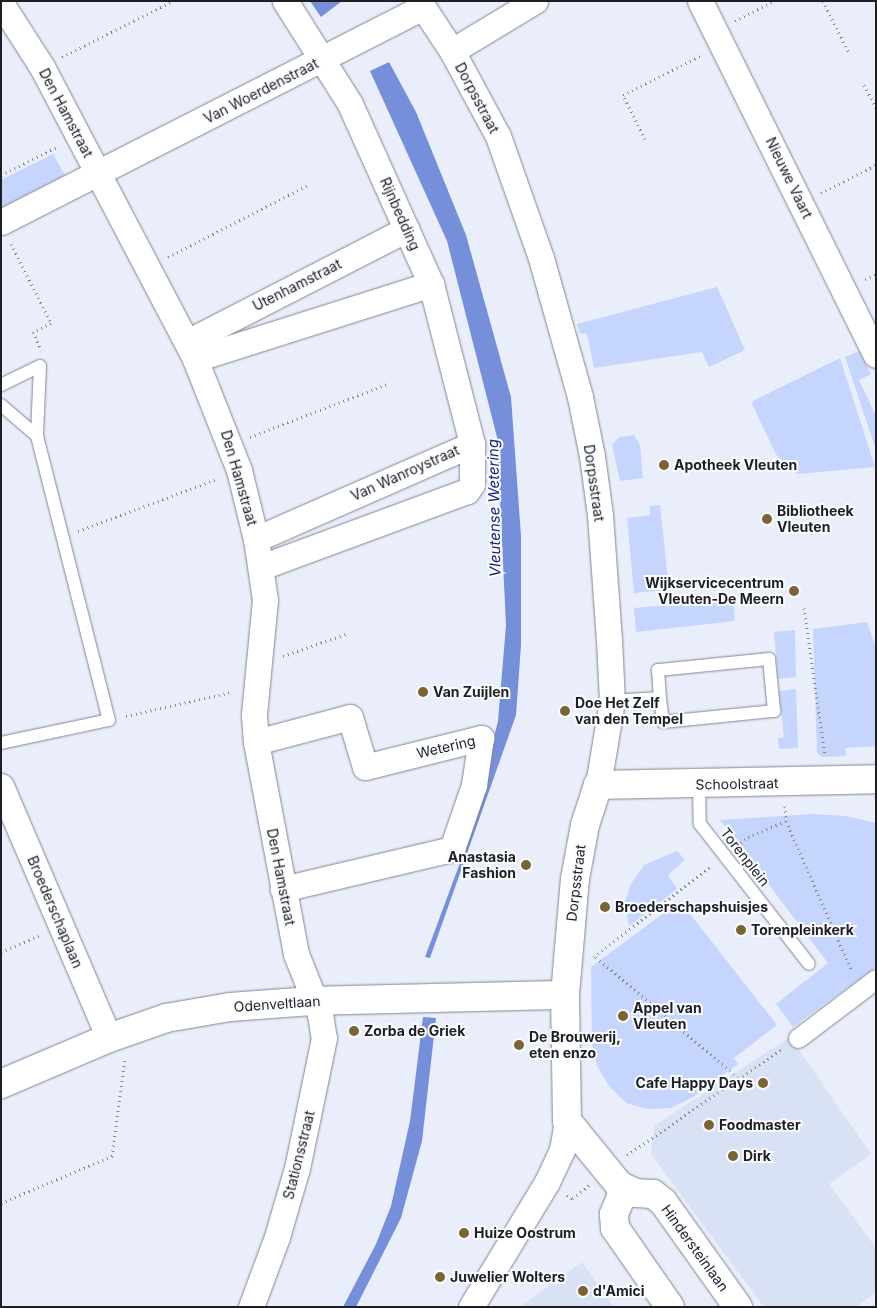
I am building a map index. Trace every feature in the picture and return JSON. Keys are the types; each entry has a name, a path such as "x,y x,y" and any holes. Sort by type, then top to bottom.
{"street":[{"name":"Rijnbedding","path":"285,1 324,59 350,104 431,284 472,444"},
{"path":"452,51 535,1"},
{"name":"Nieuwe Vaart","path":"700,1 720,36 802,203 870,329 876,355"},
{"name":"Den Hamstraat","path":"1,3 42,67 191,350 239,470 256,539 265,600 258,675 256,742 296,954 312,1000"},
{"name":"Van Woerdenstraat","path":"5,231 97,173 324,59 421,4"},
{"name":"Dorpsstraat","path":"421,4 452,51 498,136 521,195 580,397 592,456 600,515 612,701 598,784 580,850 565,995"},
{"name":"Utenhamstraat","path":"191,350 407,229"},
{"path":"191,350 431,284"},
{"name":"Van Wanroystraat","path":"256,539 472,444 472,484 467,491 261,567"},
{"name":"Wetering","path":"256,742 350,717 365,767 481,738 474,785 452,849 283,890"},
{"name":"Schoolstraat","path":"598,784 699,785 876,780"},
{"name":"Broederschaplaan","path":"1,786 60,927 119,1034"},
{"path":"798,1038 876,979"},
{"path":"471,1307 546,1182 562,1150 567,1121 565,995"},
{"name":"Odenveltlaan","path":"1,1084 119,1034 166,1018 230,1007 312,1000 565,995"},
{"name":"Stationsstraat","path":"251,1307 277,1237 310,1111 324,1038 320,1014 312,1000"},
{"path":"567,1121 613,1178 622,1195 614,1214 614,1228 670,1307"},
{"name":"Hindersteinlaan","path":"613,1178 636,1193 653,1194 663,1202 738,1307"}],"lane":[{"path":"1,385 40,366 37,436 109,720 1,743"},
{"path":"1,405 37,436"},
{"path":"769,659 774,711 663,722 660,698 658,670 769,659"},
{"path":"612,701 660,698"},
{"name":"Torenplein","path":"699,785 700,824 809,964"}],"path":[{"path":"42,67 173,1"},
{"path":"645,139 623,95 774,1"},
{"path":"823,1 848,53"},
{"path":"864,86 876,108"},
{"path":"1,175 78,136"},
{"path":"802,203 876,165"},
{"path":"147,268 308,185"},
{"path":"5,231 51,322 33,332 42,352 40,366"},
{"path":"230,445 387,384"},
{"path":"63,537 239,470"},
{"path":"109,720 258,675 346,634"},
{"path":"596,957 748,837 786,821"},
{"path":"1,952 60,927"},
{"path":"568,954 596,957 738,1078"},
{"path":"1,1203 112,1156 119,1034"},
{"path":"546,1182 573,1199 613,1178 738,1078 798,1038"}],"shaded area":[{"path":"53,154 65,175 1,208 1,180"},
{"path":"717,287 745,350 709,367 702,352 594,368 587,334 580,333 577,324"},
{"path":"859,351 871,374 859,380 876,416 876,450 845,357"},
{"path":"840,358 875,467 798,474 784,465 776,454 751,402"},
{"path":"634,435 640,445 643,478 620,481 612,445 619,437"},
{"path":"660,505 669,590 634,593 627,518 650,515 650,506"},
{"path":"733,599 735,621 636,632 634,608"},
{"path":"867,622 876,648 876,746 845,748 846,756 822,757 817,753 813,629"},
{"path":"795,630 796,677 778,679 774,632"},
{"path":"796,689 798,748 779,749 778,738 784,737 779,691"},
{"path":"813,814 846,816 876,823 876,967 793,1027 776,1004 828,963 720,820"},
{"path":"677,851 685,860 668,875 677,889 629,926 625,902 631,884 644,865"},
{"path":"680,901 777,1025 734,1058 738,1064 693,1097 671,1108 647,1109 626,1103 609,1086 597,1066 592,1044 591,967"},
{"path":"790,1037 871,1154 829,1184 876,1248 876,1292 856,1307 764,1307 651,1154 654,1126"},
{"path":"582,1262 614,1307 520,1307"}],"water":[{"path":"310,1 342,1 321,17"},
{"path":"389,62 416,112 466,235 511,397 521,536 521,645 516,715 430,958 425,957 467,844 498,721 506,625 497,437 447,241 370,71"},
{"path":"423,1017 436,1018 422,1141 401,1218 356,1307 343,1307 376,1244 391,1206 410,1121"}],"place":[{"name":"Apotheek Vleuten","path":"664,465"},
{"name":"Bibliotheek Vleuten","path":"767,519"},
{"name":"Wijkservicecentrum Vleuten-De Meern","path":"794,591"},
{"name":"Van Zuijlen","path":"423,692"},
{"name":"Doe Het Zelf van den Tempel","path":"565,711"},
{"name":"Anastasia Fashion","path":"526,865"},
{"name":"Broederschapshuisjes","path":"605,907"},
{"name":"Torenpleinkerk","path":"741,930"},
{"name":"Appel van Vleuten","path":"623,1016"},
{"name":"Zorba de Griek","path":"354,1031"},
{"name":"De Brouwerij, eten enzo","path":"519,1045"},
{"name":"Cafe Happy Days","path":"763,1083"},
{"name":"Foodmaster","path":"709,1125"},
{"name":"Dirk","path":"733,1156"},
{"name":"Huize Oostrum","path":"464,1233"},
{"name":"Juwelier Wolters","path":"440,1277"},
{"name":"d'Amici","path":"583,1291"}],"water label":[{"name":"Vleutense Wetering","path":"494,508"}]}
